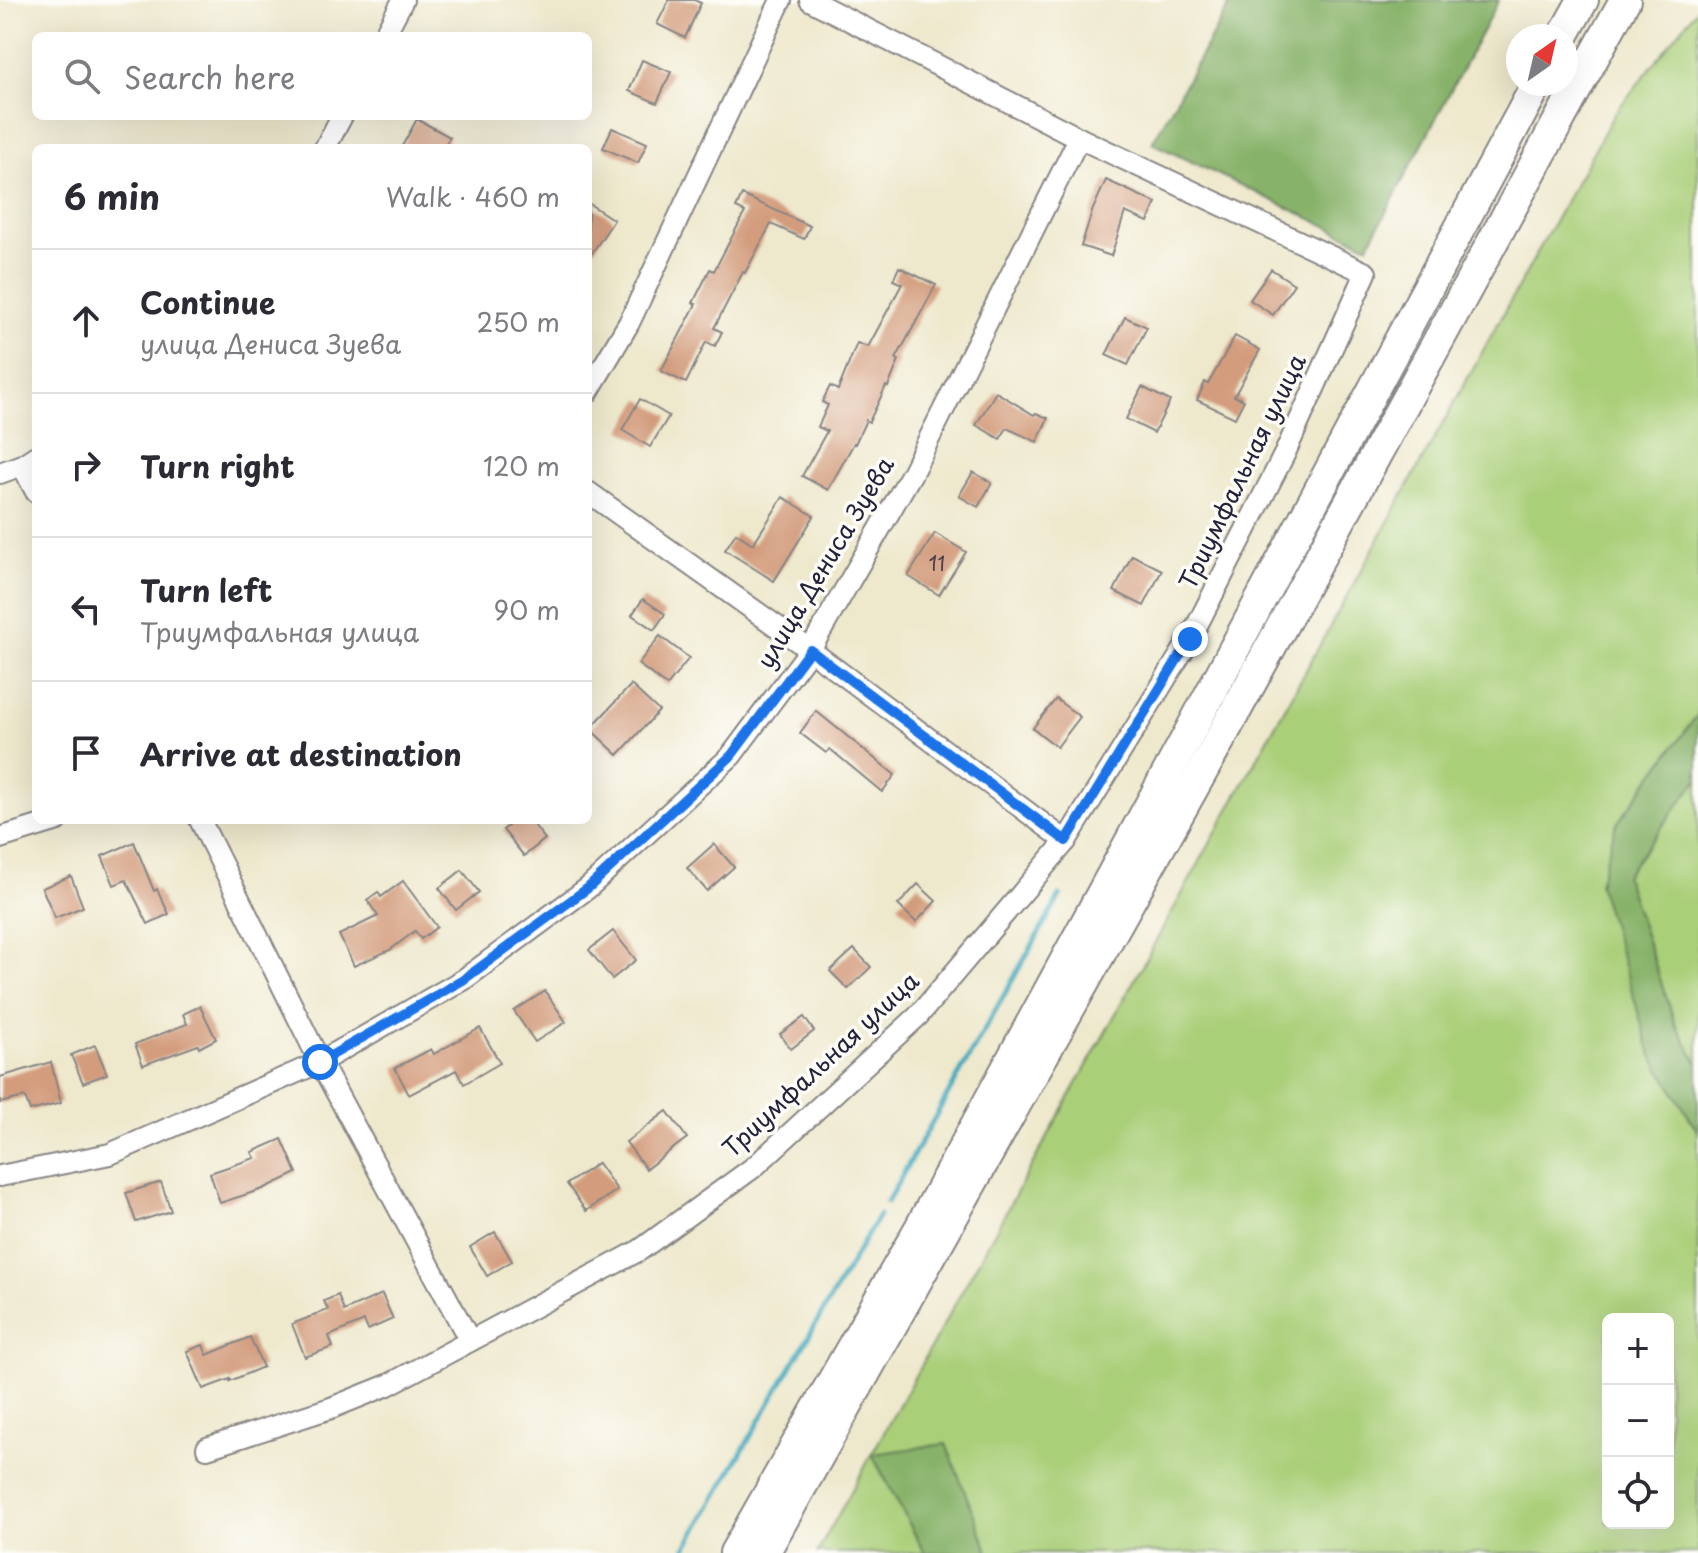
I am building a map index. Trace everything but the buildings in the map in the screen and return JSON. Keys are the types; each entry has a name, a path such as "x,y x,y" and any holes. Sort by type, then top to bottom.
{"main road":[{"path":"1570,24 1583,0"},
{"path":"764,1553 1205,767 1625,0"},
{"path":"735,1553 935,1200 1531,96"}],"street":[{"path":"386,32 403,0"},
{"path":"592,385 629,323 781,0"},
{"path":"810,0 1079,138"},
{"path":"327,144 340,120"},
{"name":"Триумфальная улица","path":"207,1448 331,1408 388,1385 640,1250 754,1167 918,1016 1066,841 1190,639 1285,453 1366,273 1079,138"},
{"name":"улица Дениса Зуева","path":"0,1176 110,1154 320,1062 463,980 588,888 731,756 810,650 912,473 1079,138"},
{"path":"0,473 29,460"},
{"path":"592,495 810,650 1066,841"},
{"path":"0,838 45,824"},
{"path":"202,824 320,1062 470,1341"}],"green space":[{"path":"1232,0 1499,0 1368,246 1152,143"},
{"path":"1698,8 1698,714 1616,825 1651,1054 1698,1132 1698,1553 989,1553 945,1444 872,1455 925,1553 817,1553 1614,114"},
{"path":"1698,714 1698,779 1625,876 1675,1023 1698,1064 1698,1132 1651,1054 1599,884 1616,825"},
{"path":"1698,779 1698,1064 1675,1023 1625,876"},
{"path":"946,1444 989,1553 925,1553 872,1454"}],"waterway":[{"path":"887,1202 1060,896"},
{"path":"683,1553 879,1215"}],"route":[{"path":"320,1062 463,980 588,888 731,756 810,650 1066,841 1190,639"}]}
